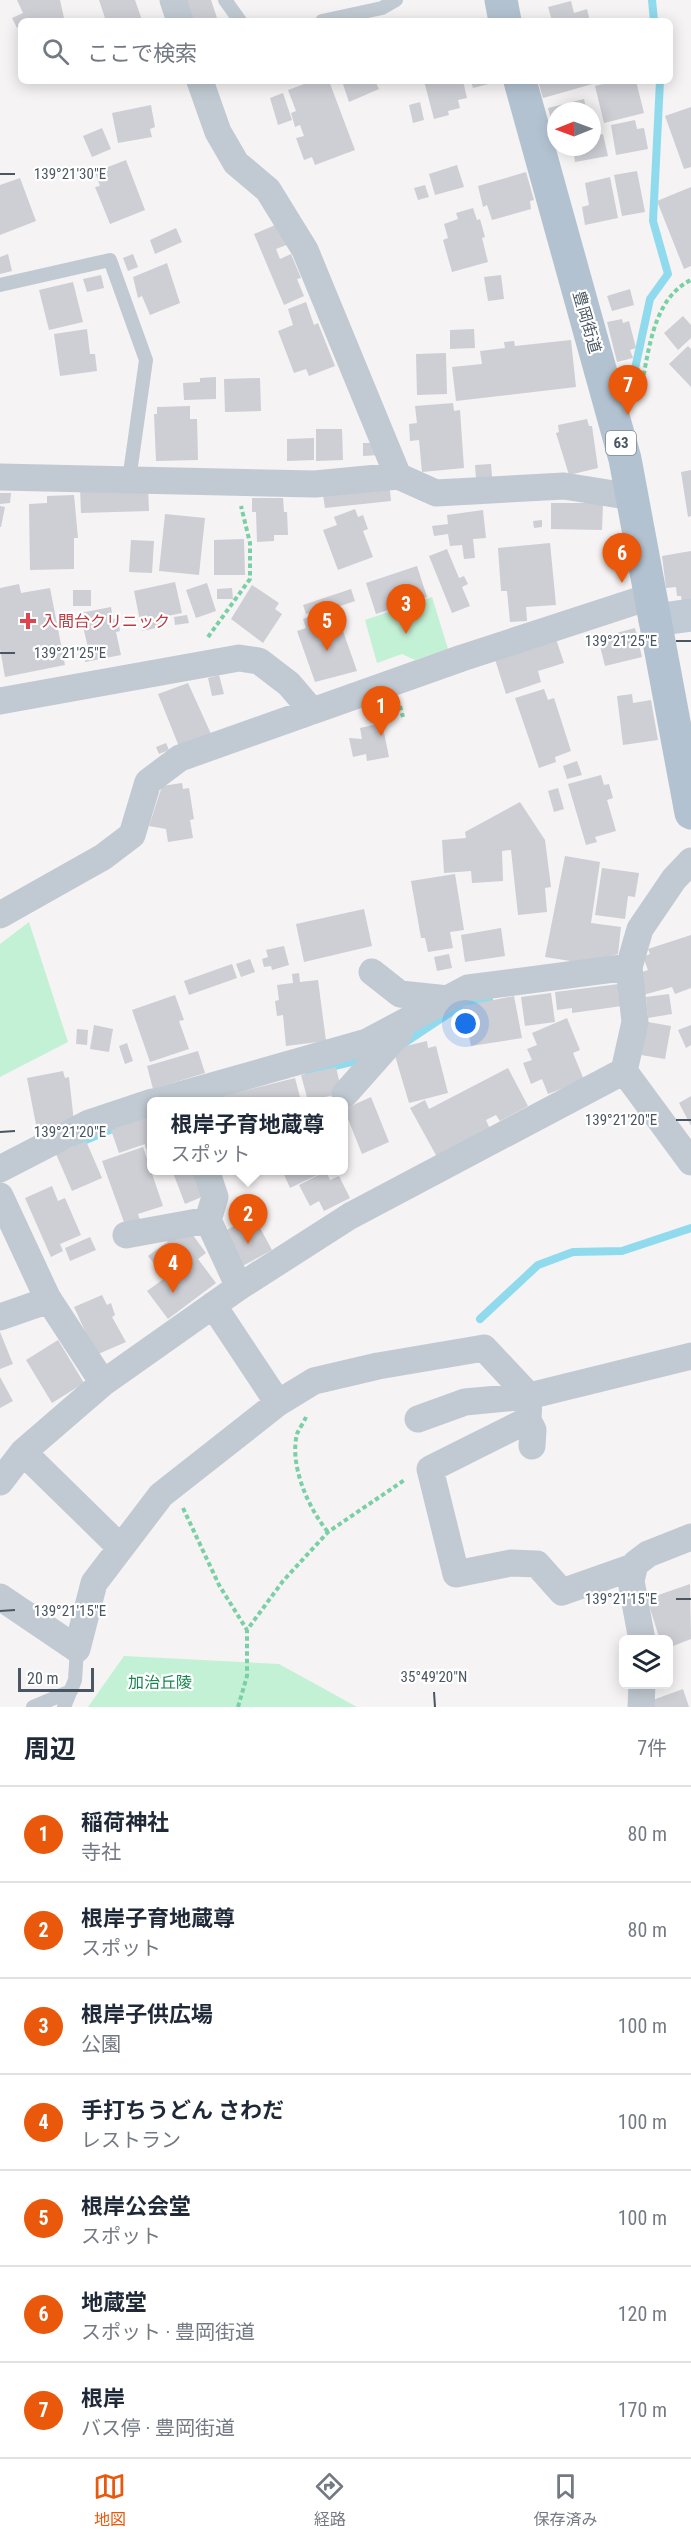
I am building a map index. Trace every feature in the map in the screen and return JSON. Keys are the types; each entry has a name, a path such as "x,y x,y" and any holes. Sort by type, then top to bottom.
{"main road":[{"path":"501,0 504,18"},
{"name":"豊岡街道","path":"521,84 625,459 691,813"}],"street":[{"path":"173,0 179,18"},
{"path":"201,84 218,132 236,163 268,190 305,250 398,476"},
{"path":"0,477 315,484 398,476 436,493 564,486 633,497"},
{"path":"0,915 103,857 132,836 148,782 180,758 462,658 654,608 691,615"},
{"path":"0,701 239,658 259,661 289,684 312,711"},
{"path":"691,861 674,879 640,929 629,967 635,1022 624,1071 691,1162"},
{"path":"176,1097 367,1042 468,988 629,967"},
{"path":"372,972 400,994 448,999"},
{"path":"345,1094 410,1020"},
{"path":"0,1482 23,1452 103,1383 239,1287 350,1216 624,1071"},
{"path":"0,1169 89,1123 147,1106"},
{"path":"208,1175 215,1197 208,1220 239,1287"},
{"path":"0,1196 49,1300 103,1383"},
{"path":"126,1235 208,1220"},
{"path":"0,1317 49,1300"},
{"path":"213,1305 278,1402"},
{"path":"0,1597 77,1649 94,1583 161,1495 278,1402 314,1381 378,1366 484,1348 530,1421"},
{"path":"691,1356 530,1421 430,1468 456,1574 511,1563 537,1564 562,1592 633,1567 648,1554 691,1538"},
{"path":"418,1419 465,1402 530,1421"},
{"path":"23,1452 120,1547"},
{"path":"633,1567 631,1581 641,1635"},
{"path":"641,1707 642,1689"}],"lane":[{"path":"225,0 238,18"},
{"path":"332,18 396,0"},
{"path":"0,285 110,260 146,360 129,480"},
{"path":"64,1707 75,1680 77,1649"},
{"path":"33,1707 71,1691"}],"path":[{"path":"638,404 661,306 678,287 691,279"},
{"path":"187,667 250,579 250,543 235,482"},
{"path":"307,1416 297,1434 297,1464 303,1490 316,1517 328,1532"},
{"path":"247,1630 283,1581 328,1532 413,1474 430,1468"},
{"path":"174,1485 214,1575 247,1630 247,1676 238,1707"}],"green space":[{"path":"432,597 448,649 415,660 402,654 377,663 365,620"},
{"path":"29,922 68,1042 0,1077 0,944"},
{"name":"加治丘陵","path":"124,1656 279,1664 357,1707 88,1707"}],"building":[{"path":"17,0 60,0 64,18 18,18 17,28 12,18 23,13"},
{"path":"99,0 135,0 141,18 105,18"},
{"path":"183,0 211,0 217,18 190,18"},
{"path":"571,1 574,13 587,9 589,18 551,18 548,7"},
{"path":"304,84 330,84 355,150 315,165 312,157 304,160 296,138 304,136 300,125 295,127 291,113 296,111 288,90"},
{"path":"343,84 376,84 379,89 349,102"},
{"path":"425,84 464,84 467,98 458,100 460,108 448,111 449,115 434,119"},
{"path":"472,84 488,84 473,88"},
{"path":"539,84 592,84 543,98"},
{"path":"637,84 644,113 604,123 601,102 599,102 595,86"},
{"path":"283,93 292,120 278,125 270,98"},
{"path":"420,102 424,120 413,123 409,105"},
{"path":"151,105 155,127 150,129 152,137 118,143 112,113"},
{"path":"691,107 691,167 684,169 665,116"},
{"path":"635,120 637,129 644,128 648,149 616,155 611,125"},
{"path":"102,128 111,149 92,157 83,136"},
{"path":"603,134 608,156 575,162 574,156 601,156 601,135"},
{"path":"126,160 145,210 110,224 95,187 100,186 95,172"},
{"path":"457,165 464,187 435,195 429,174"},
{"path":"637,171 645,212 622,216 614,175"},
{"path":"526,172 534,200 530,201 531,209 492,220 487,205 483,207 478,186"},
{"path":"610,177 618,218 585,225 582,207 589,205 585,183"},
{"path":"20,178 36,221 0,235 0,185"},
{"path":"425,185 429,197 418,200 414,188"},
{"path":"691,187 691,266 684,269 657,201"},
{"path":"473,208 477,220 480,219 485,237 482,238 488,262 452,272 443,240 448,238 444,224 458,219 456,213"},
{"path":"280,223 289,244 276,249 280,259 291,254 301,278 297,279 304,296 284,305 254,234"},
{"path":"176,228 182,242 155,254 150,240"},
{"path":"8,254 12,271 0,274 0,257"},
{"path":"133,254 138,267 128,271 123,258"},
{"path":"167,263 180,303 150,315 142,296 138,298 133,277"},
{"path":"101,275 104,288 87,292 83,279"},
{"path":"501,275 504,299 488,301 484,277"},
{"path":"73,282 83,322 49,330 39,290"},
{"path":"630,289 634,305 612,311 607,296"},
{"path":"306,302 314,325 318,323 335,366 309,376 306,369 294,373 278,331 293,325 288,309"},
{"path":"683,316 691,325 691,338 678,350 664,333"},
{"path":"622,319 623,323 629,321 636,348 630,350 633,358 617,362 607,322"},
{"path":"87,329 90,354 95,354 97,371 60,376 54,334"},
{"path":"474,329 475,348 450,349 450,330"},
{"path":"571,340 576,387 456,401 452,367 482,364 480,351 505,348 504,342 514,341 515,346"},
{"path":"688,346 691,349 691,387 669,364"},
{"path":"446,353 447,394 417,395 416,354"},
{"path":"216,377 216,399 184,400 183,383 200,382 200,378"},
{"path":"260,378 261,411 225,412 224,379"},
{"path":"453,403 454,411 460,410 464,468 422,472 419,440 410,441 409,424 417,423 415,406"},
{"path":"190,406 190,419 197,419 198,460 156,461 154,414 157,414 157,407"},
{"path":"587,419 589,426 592,426 598,468 569,475 556,433 559,432 558,425"},
{"path":"316,429 342,429 343,460 316,461"},
{"path":"314,438 314,460 287,461 287,439"},
{"path":"363,443 379,443 379,455 363,456"},
{"path":"491,464 492,477 476,478 475,465"},
{"path":"691,470 691,516 688,517 681,472"},
{"path":"389,482 391,501 325,508 322,489"},
{"path":"148,487 149,511 81,513 80,488"},
{"path":"0,493 11,493 10,503 0,504"},
{"path":"74,495 78,538 74,538 74,569 30,570 29,504 47,503 47,496"},
{"path":"252,498 283,498 284,512 287,512 288,535 274,535 274,541 257,542 256,512 252,512"},
{"path":"551,503 603,503 602,530 551,529"},
{"path":"0,506 5,507 1,527 0,527"},
{"path":"355,509 358,517 363,515 368,529 363,531 373,557 338,570 323,530 337,525 334,517"},
{"path":"483,510 486,538 473,539 475,558 464,559 462,545 450,546 448,534 434,536 432,526 448,524 447,515"},
{"path":"165,514 205,518 199,575 159,571"},
{"path":"542,520 542,527 534,528 533,521"},
{"path":"244,539 245,575 214,575 214,540"},
{"path":"131,540 154,541 152,573 129,572"},
{"path":"550,543 556,605 526,607 527,621 510,622 507,591 501,591 498,548"},
{"path":"447,549 459,578 464,576 468,584 462,587 470,606 452,613 429,556"},
{"path":"691,551 691,601 682,602 681,596 677,596 676,587 666,588 662,556"},
{"path":"417,566 427,597 376,614 366,583"},
{"path":"175,582 182,613 163,617 165,626 142,631 134,591"},
{"path":"207,583 216,611 196,618 186,590"},
{"name":"入間台クリニック","path":"19,584 21,593 50,588 65,665 5,677 0,649 0,588"},
{"path":"252,585 279,603 275,609 282,614 263,643 231,619"},
{"path":"232,588 233,599 217,599 217,589"},
{"path":"351,589 355,601 314,615 313,612 306,614 303,605"},
{"path":"73,590 91,590 91,606 73,606"},
{"path":"111,607 113,619 118,618 120,631 116,632 121,655 85,662 83,649 88,648 80,613"},
{"path":"337,614 357,671 315,682 297,631 306,628 303,619 313,615 315,622"},
{"path":"187,615 189,623 175,625 174,617"},
{"path":"635,628 642,657 605,666 598,638"},
{"path":"554,633 564,663 538,671 541,682 506,694 493,653"},
{"path":"219,675 224,694 212,696 208,678"},
{"path":"188,683 212,736 180,749 158,694"},
{"path":"544,689 548,700 554,698 571,751 555,757 556,762 539,768 515,698"},
{"path":"632,694 633,703 651,700 658,740 623,745 617,696"},
{"path":"382,723 389,757 367,761 366,754 353,757 349,738 362,739 360,728"},
{"path":"166,743 169,750 159,754 156,747"},
{"path":"577,761 582,775 567,779 563,766"},
{"path":"601,775 604,785 609,784 613,798 607,800 616,831 595,837 597,842 586,845 568,784"},
{"path":"182,783 183,789 189,788 194,819 190,820 193,838 168,842 166,829 149,826 162,786"},
{"path":"558,788 564,809 554,812 548,791"},
{"path":"520,802 545,840 551,887 545,888 547,912 518,915 511,850 502,851 503,881 472,883 471,871 444,873 442,840 466,838 465,832"},
{"path":"565,856 600,862 591,923 621,927 618,954 583,963 545,957"},
{"path":"602,868 639,873 635,897 628,896 625,919 595,915"},
{"path":"455,874 464,930 450,932 453,948 428,952 425,938 421,938 411,881"},
{"path":"364,909 372,946 304,962 296,924"},
{"path":"501,928 505,956 465,962 461,935"},
{"path":"691,935 691,988 675,994 672,987 643,995 637,974 648,970 643,957 650,954 648,949"},
{"path":"284,946 289,965 272,970 271,966 264,967 262,959 268,957 266,950"},
{"path":"449,954 452,968 437,971 434,957"},
{"path":"250,959 255,972 241,977 236,964"},
{"path":"232,964 237,978 189,995 184,981"},
{"path":"299,973 300,982 318,980 326,1041 286,1046 283,1015 277,1016 275,1001 279,1000 277,985 293,983 292,974"},
{"path":"619,984 622,1006 572,1013 572,1008 557,1010 555,992"},
{"path":"551,993 555,1022 525,1026 521,997"},
{"path":"669,994 672,1014 648,1018 646,997"},
{"path":"175,995 184,1020 179,1021 189,1049 150,1062 132,1010"},
{"path":"514,996 522,1038 471,1046 463,1006"},
{"path":"567,1018 580,1050 573,1053 584,1080 548,1094 542,1079 531,1084 523,1063 532,1060 527,1049 537,1045 532,1033"},
{"path":"648,1022 671,1026 665,1059 641,1055"},
{"path":"94,1025 113,1029 109,1052 90,1049"},
{"path":"691,1025 691,1045 686,1048 678,1030"},
{"path":"77,1029 88,1030 87,1045 76,1044"},
{"path":"427,1041 428,1048 436,1046 448,1093 409,1103 393,1049"},
{"path":"127,1043 133,1061 125,1064 119,1046"},
{"path":"198,1051 205,1073 153,1089 147,1066"},
{"path":"336,1067 342,1093 325,1097 307,1097 301,1075"},
{"path":"508,1068 528,1106 500,1121 496,1115 486,1120 490,1129 437,1157 410,1108 425,1100 429,1109"},
{"path":"63,1071 65,1078 69,1077 74,1122 37,1130 27,1078"},
{"path":"295,1078 300,1097 220,1097"},
{"path":"691,1096 691,1126 679,1103"},
{"path":"371,1097 389,1142 362,1154 348,1119 348,1107"},
{"path":"147,1116 147,1149 145,1144 119,1153 111,1130"},
{"path":"86,1141 102,1178 72,1191 56,1154"},
{"path":"143,1147 147,1159 147,1175 152,1175 163,1206 138,1214 140,1220 125,1225 102,1161"},
{"path":"174,1175 202,1175 209,1194 185,1204"},
{"path":"284,1175 317,1175 290,1188"},
{"path":"318,1175 328,1175 330,1180 339,1176 350,1198 324,1211 319,1201 310,1206 299,1185"},
{"path":"52,1186 58,1201 65,1198 81,1235 60,1244 63,1251 51,1257 25,1198"},
{"path":"253,1215 272,1250 239,1268 220,1234"},
{"path":"187,1227 206,1253 198,1259 216,1283 168,1319 147,1291 165,1278 148,1256"},
{"path":"90,1237 96,1250 70,1261 65,1248"},
{"path":"102,1295 107,1305 111,1303 115,1315 112,1317 126,1342 96,1355 74,1307"},
{"path":"0,1332 13,1364 0,1369"},
{"path":"58,1340 84,1383 52,1403 26,1360"},
{"path":"0,1377 13,1401 0,1408"},
{"path":"690,1584 691,1639 673,1646 673,1635 658,1635 647,1599"},
{"path":"683,1689 689,1707 652,1707 650,1701"}],"waterway":[{"path":"652,0 654,18"},
{"path":"627,406 650,299 668,274 653,221 660,84"},
{"path":"403,1044 466,1002 489,999"},
{"path":"309,1072 364,1059"},
{"path":"76,1144 112,1129"},
{"path":"480,1319 538,1265 573,1252 622,1251 691,1228"}],"place":[{"name":"根岸","path":"628,415"},
{"name":"地蔵堂","path":"622,583"},
{"name":"入間台クリニック","path":"28,621"},
{"name":"根岸子供広場","path":"406,634"},
{"name":"根岸公会堂","path":"327,651"},
{"name":"稲荷神社","path":"381,736"},
{"name":"根岸子育地蔵尊","path":"248,1244"},
{"name":"手打ちうどん さわだ","path":"173,1293"}]}
